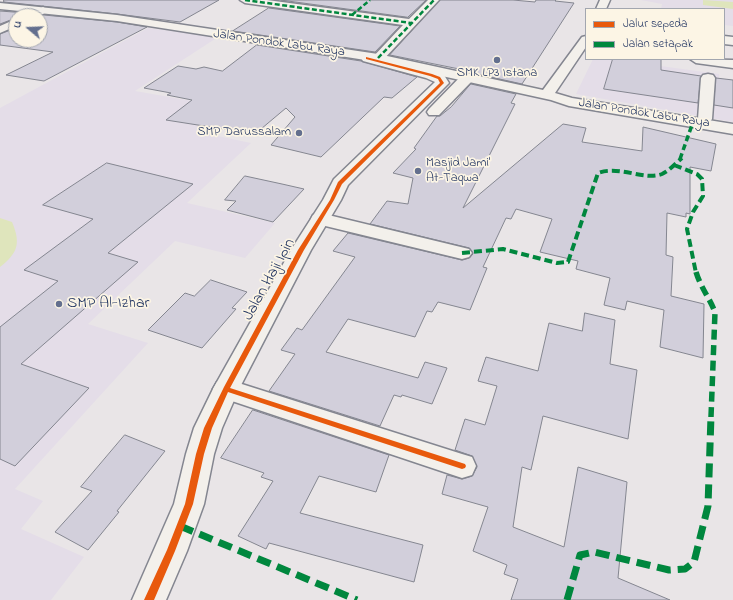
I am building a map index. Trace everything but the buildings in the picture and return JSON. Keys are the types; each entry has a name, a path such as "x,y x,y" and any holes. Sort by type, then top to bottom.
{"street":[{"path":"245,0 411,23"},
{"path":"352,15 370,0"},
{"path":"373,58 434,0"},
{"name":"Jalan Pondok Labu Raya","path":"0,6 22,8"},
{"name":"Jalan Pondok Labu Raya","path":"48,9 57,6 293,44 373,58 551,96 569,102 593,103 704,119 726,125"},
{"path":"551,96 585,41"},
{"name":"Jalan Haji Ipin","path":"149,600 171,551 189,504 200,454 208,428 226,389 264,318 340,183 442,84 439,78 373,58"},
{"path":"703,60 733,64"},
{"path":"326,210 356,186 422,124 467,78"},
{"path":"704,119 708,78"},
{"name":"Jalan Pondok Labu Raya","path":"551,96 572,98 593,103 726,125"},
{"path":"406,120 422,124"},
{"path":"326,210 462,253"},
{"path":"226,389 462,466"}],"shaded area":[{"path":"641,0 733,0 733,26 725,25 725,8 661,8 662,4"},
{"path":"148,28 218,37 135,91 238,109 208,134 251,143 187,203 275,223 245,258 175,241 88,324 148,343 15,489 43,501 21,529 84,557 51,600 0,600 0,108"},
{"path":"593,60 616,60 719,74 720,92 733,94 733,122 576,94"}],"green space":[{"path":"703,0 733,2 733,9 703,5"},
{"path":"0,218 12,222 15,229 17,242 11,257 0,267"}],"marked path":[{"path":"245,0 411,23"},
{"path":"352,15 370,0"},
{"path":"378,58 434,0"},
{"path":"462,253 503,249 557,263 568,262 598,173 606,170 617,170 646,175 662,174 682,158 693,122"},
{"path":"567,600 580,555 594,552 669,570 685,569 694,562 708,506 715,312 709,297 701,288 694,267 687,229 693,212 703,196 702,179 697,174 674,165"},
{"path":"180,526 357,600"}],"cycle path":[{"path":"149,600 171,551 189,504 200,454 208,428 226,389 301,250 332,200 340,183 442,83 439,78 431,75 367,58"},
{"path":"226,389 462,466"}],"place":[{"name":"SMK LP3 Istana","path":"497,60"},
{"name":"SMP Darussalam","path":"299,133"},
{"name":"Masjid Jami' At-Taqwa","path":"418,171"},
{"name":"SMP Al-Izhar","path":"59,304"}]}
